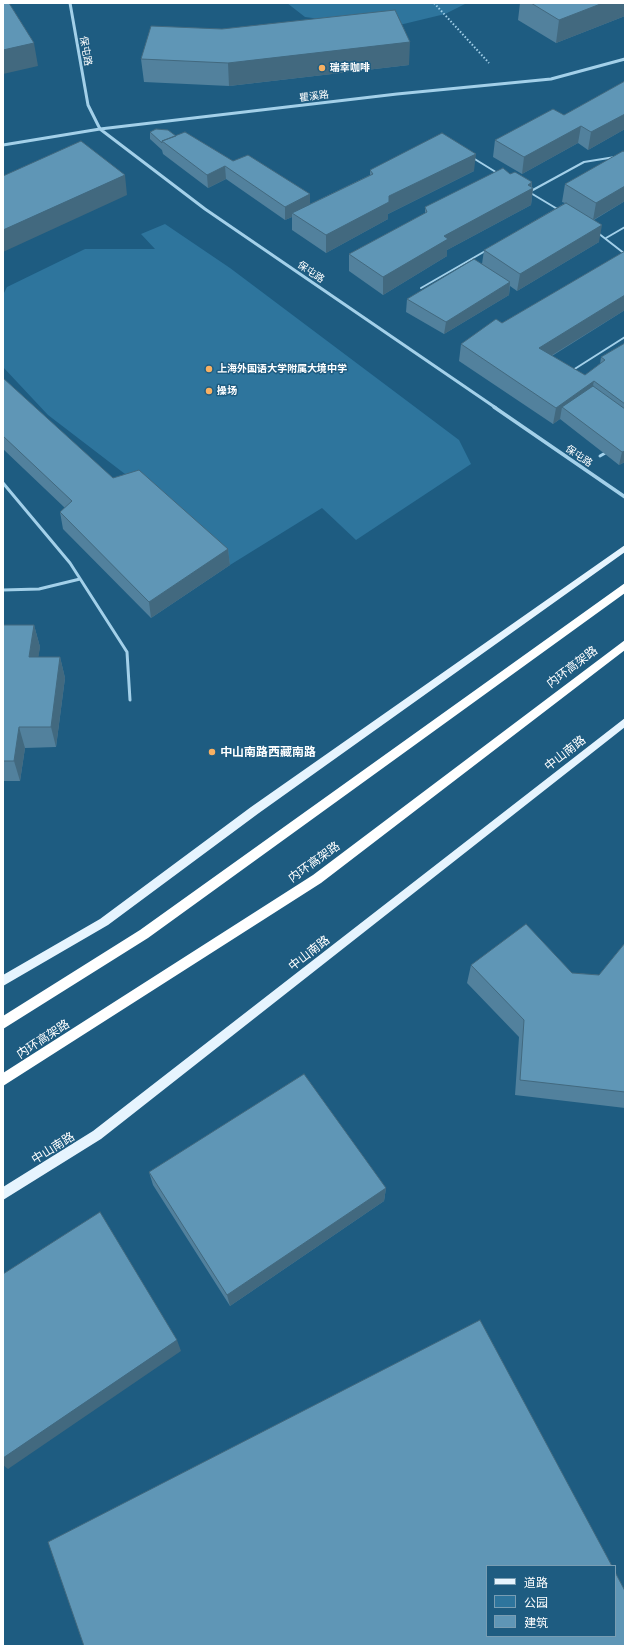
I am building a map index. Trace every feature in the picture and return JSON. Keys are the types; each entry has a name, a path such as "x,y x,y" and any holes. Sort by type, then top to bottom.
{"highway":[{"path":"3,1022 144,934 625,587"},
{"name":"内环高架路","path":"3,1080 317,879 625,644"}],"main road":[{"path":"3,981 104,922 255,810 625,548"},
{"name":"中山南路","path":"3,1194 97,1135 625,722"}],"street":[{"name":"保屯路","path":"70,3 88,105 100,129 205,209 625,497"},
{"name":"瞿溪路","path":"3,145 100,129 413,92 551,79 625,59"}],"lane":[{"path":"530,192 584,162 617,156"},
{"path":"472,158 505,177"},
{"path":"492,177 498,174"},
{"path":"524,188 564,213"},
{"path":"551,213 558,209"},
{"path":"606,238 625,227"},
{"path":"594,231 606,238 624,253 617,257"},
{"path":"421,288 489,249"},
{"path":"573,370 625,337"},
{"path":"600,456 613,448"},
{"path":"3,483 70,563 127,652 130,700"},
{"path":"3,590 39,589 80,579"}],"path":[{"path":"434,3 507,83"}],"green space":[{"path":"287,3 467,3 445,14 387,28 305,17"},
{"name":"操场","path":"165,224 230,268 459,440 471,464 356,540 322,508 230,565 142,487 48,415 3,367 3,295 7,287 85,249 155,249 141,234"}],"building":[{"path":"3,3 9,3 34,43 3,50"},
{"path":"531,3 603,3 559,20"},
{"path":"395,10 410,42 228,63 141,59 151,26 222,29"},
{"path":"625,81 625,114 591,132 581,126 524,157 495,140 553,109 564,115"},
{"path":"156,129 168,130 176,136 162,141 162,143 150,132"},
{"path":"185,132 233,161 248,155 310,194 285,207 225,166 207,175 162,141"},
{"path":"442,133 476,154 389,196 389,202 326,235 292,213 373,174 370,170"},
{"path":"81,141 125,175 3,230 3,176"},
{"path":"623,151 625,152 625,186 596,203 565,184"},
{"path":"503,168 510,174 515,172 532,182 528,185 533,188 444,236 448,239 383,277 349,254 427,212 425,207"},
{"path":"566,203 602,225 520,274 484,250"},
{"path":"625,251 625,295 539,348 585,375 605,360 601,357 625,343 625,404 594,381 556,408 461,344 496,319 502,323"},
{"path":"474,259 510,282 446,322 407,299"},
{"path":"3,378 113,478 139,470 228,549 149,602 60,512 72,501 3,436"},
{"path":"593,386 625,409 625,451 622,452 562,407"},
{"path":"3,625 34,625 29,657 60,657 51,727 19,727 14,761 3,761"},
{"path":"526,924 572,973 599,975 625,943 625,1092 520,1080 524,1020 471,965"},
{"path":"304,1074 386,1188 227,1295 149,1172"},
{"path":"100,1212 177,1340 3,1458 3,1274"},
{"path":"480,1320 611,1565 486,1565 486,1637 616,1637 616,1574 625,1591 625,1646 84,1646 48,1542"}],"place":[{"name":"瑞幸咖啡","path":"322,68"},
{"name":"上海外国语大学附属大境中学","path":"209,369"},
{"name":"操场","path":"209,391"},
{"name":"中山南路西藏南路","path":"212,752"}]}
